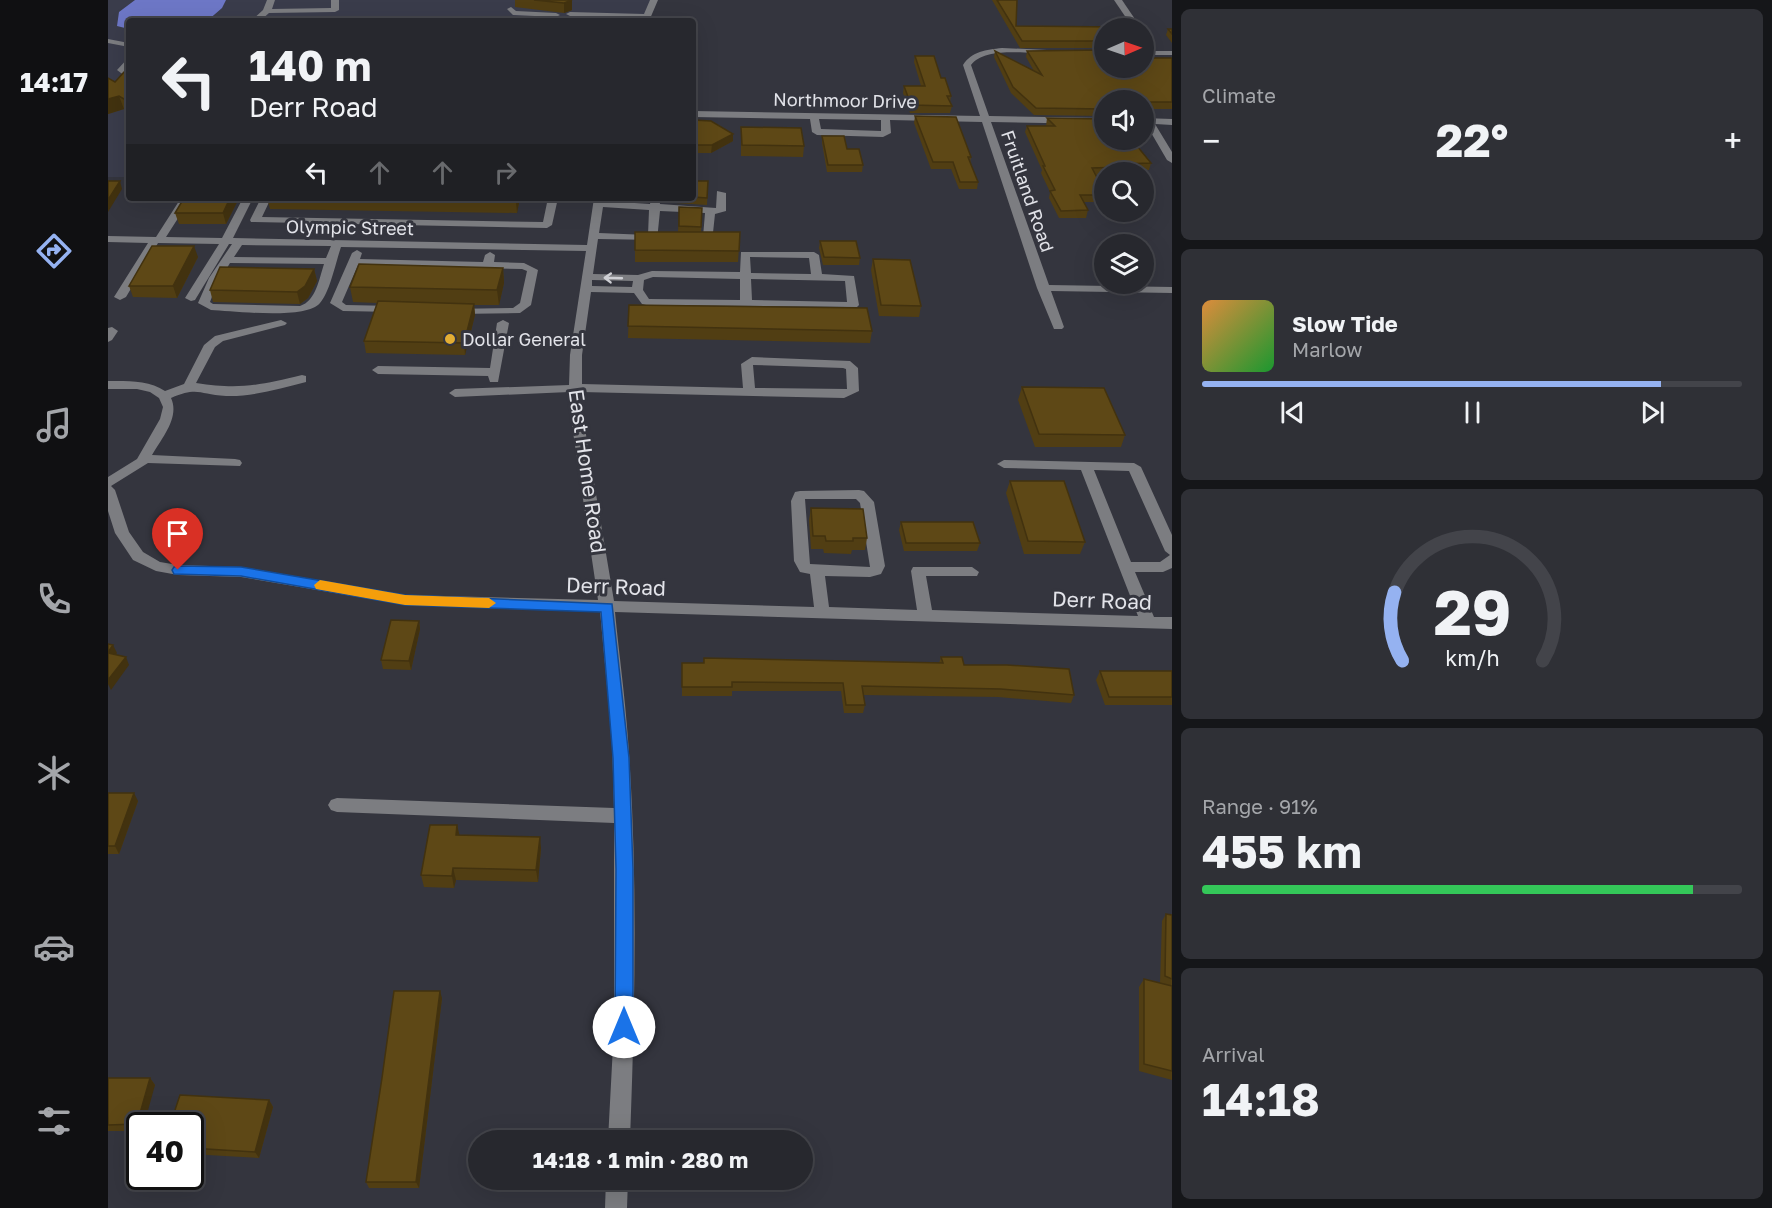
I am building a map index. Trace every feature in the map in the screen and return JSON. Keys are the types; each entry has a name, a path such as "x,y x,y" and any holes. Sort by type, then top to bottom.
{"street":[{"path":"259,18 267,11 271,0"},
{"path":"301,0 302,11"},
{"path":"267,11 335,10 335,0"},
{"path":"570,14 646,18 654,0"},
{"path":"1118,0 1130,18"},
{"path":"511,9 513,13 556,15"},
{"path":"108,41 126,44"},
{"name":"Fruitland Road","path":"1058,327 968,60 990,51 1061,52"},
{"path":"1154,51 1172,53"},
{"name":"Northmoor Drive","path":"696,114 1094,121"},
{"path":"740,115 741,129"},
{"path":"814,116 813,132 883,134 886,132 885,117"},
{"path":"1154,121 1172,122"},
{"path":"1154,133 1172,160"},
{"path":"599,201 655,203 721,210 721,193"},
{"path":"120,297 184,201"},
{"path":"191,298 226,241 246,201"},
{"path":"264,201 255,220 547,225 552,201"},
{"name":"East Home Road","path":"599,201 576,355 574,405 607,607 620,739 623,816 624,1027 619,1130"},
{"name":"Olympic Street","path":"108,239 495,246 659,238 655,203"},
{"path":"687,240 708,240 710,210"},
{"path":"291,242 302,220"},
{"path":"488,264 502,224"},
{"path":"239,242 228,260 221,266 206,295 204,303 211,307 300,309 311,306 317,300 337,243"},
{"path":"361,244 336,303 343,308 411,310"},
{"path":"746,303 745,255 814,255 817,277"},
{"path":"228,260 330,261"},
{"path":"354,262 488,264 524,266 533,270 525,306 516,311 444,311"},
{"path":"586,283 638,284 652,274 850,278 853,305 646,302 638,284"},
{"path":"1043,288 1172,290"},
{"path":"189,386 210,345 219,338 281,323"},
{"path":"492,392 503,323"},
{"path":"455,393 575,388 749,392 844,394 853,391 852,368 846,364 752,361 747,364 749,392"},
{"path":"378,370 495,372"},
{"path":"164,396 189,386 210,391 255,390 302,380"},
{"path":"108,385 137,385 154,389 164,396 169,407 166,419 144,459 124,475 108,483"},
{"path":"144,459 235,463"},
{"path":"1004,465 1134,467 1172,551"},
{"path":"1086,466 1148,622"},
{"name":"Derr Road","path":"108,490 122,533 138,556 156,566 178,570 241,572 405,600 1172,623"},
{"path":"859,494 867,502 879,562 876,570 817,572 805,568 801,561 798,501 800,495 859,494"},
{"path":"1127,567 1163,567 1172,560"},
{"path":"925,616 918,571 972,572"},
{"path":"817,572 822,614"},
{"path":"337,805 623,816"},
{"path":"616,1208 617,1190"}],"shaded area":[{"path":"108,0 654,0 646,18 126,18 126,177 108,177"}],"water":[{"path":"135,0 226,0 222,8 210,18 126,18 126,28 117,26 119,12"}],"building":[{"path":"534,0 572,0 564,3"},
{"path":"997,0 1017,0 1016,26 1094,27 1094,41 1022,41"},
{"path":"1094,50 1094,78 1154,78 1154,58 1172,58 1172,102 1154,102 1154,90 1094,90 1094,109 1036,108 1013,87 995,51 1042,75 1027,51"},
{"path":"915,56 934,56 941,78 945,78 951,96 947,96 952,106 911,105 904,86 925,86"},
{"path":"126,72 126,100 119,96 108,99 108,78 115,82"},
{"path":"915,116 956,117 978,182 960,182 953,162 933,162"},
{"path":"1047,118 1094,119 1094,150 1140,150 1150,162 1094,162 1094,168 1092,168 1094,195 1080,195 1088,210 1061,211 1050,191 1055,190 1027,126 1055,126"},
{"path":"696,120 711,121 733,134 712,145 696,145"},
{"path":"741,127 801,128 804,146 742,145"},
{"path":"822,136 844,136 847,149 859,149 863,165 828,165"},
{"path":"108,181 120,181 108,200"},
{"path":"696,181 708,181 707,198 696,197"},
{"path":"182,201 229,201 223,213 175,213"},
{"path":"454,201 516,201 516,202"},
{"path":"679,207 702,208 701,227 679,226"},
{"path":"635,232 740,232 739,251 635,250"},
{"path":"820,241 856,241 860,258 824,257"},
{"path":"152,246 194,246 173,286 129,286"},
{"path":"873,259 910,260 921,306 881,305"},
{"path":"359,264 503,268 497,290 350,287"},
{"path":"220,267 314,269 305,286 297,292 210,290"},
{"path":"378,301 474,304 464,343 364,341"},
{"path":"629,305 867,308 872,331 628,326"},
{"path":"1022,387 1104,388 1125,435 1039,434"},
{"path":"1010,481 1064,481 1085,542 1028,541"},
{"path":"811,508 863,509 867,538 853,538 853,541 826,541 825,536 813,536"},
{"path":"901,522 973,522 980,543 906,543"},
{"path":"391,620 419,621 409,661 381,660"},
{"path":"108,653 126,657 108,680"},
{"path":"941,657 962,657 964,665 1069,669 1074,695 1001,689 862,686 865,705 846,705 843,683 732,682 732,687 682,687 682,663 704,663 704,658 943,663"},
{"path":"1100,671 1172,671 1172,697 1109,697"},
{"path":"108,793 134,793 115,846 108,846"},
{"path":"430,825 457,825 456,835 540,837 536,870 453,868 452,876 421,875"},
{"path":"1166,914 1172,915 1172,979 1165,976"},
{"path":"1144,979 1172,986 1172,1071 1144,1064"},
{"path":"394,991 440,991 416,1182 366,1182 382,1078"},
{"path":"108,1078 150,1078 140,1112 126,1112 126,1124 108,1125"},
{"path":"180,1095 269,1100 255,1152 204,1149 204,1112 174,1112"}],"slow traffic":[{"path":"320,585 405,600 489,603"}],"place":[{"name":"Dollar General","path":"450,339"}],"route":[{"path":"178,570 241,572 405,600 607,607 614,662 621,758 624,1027"}]}
